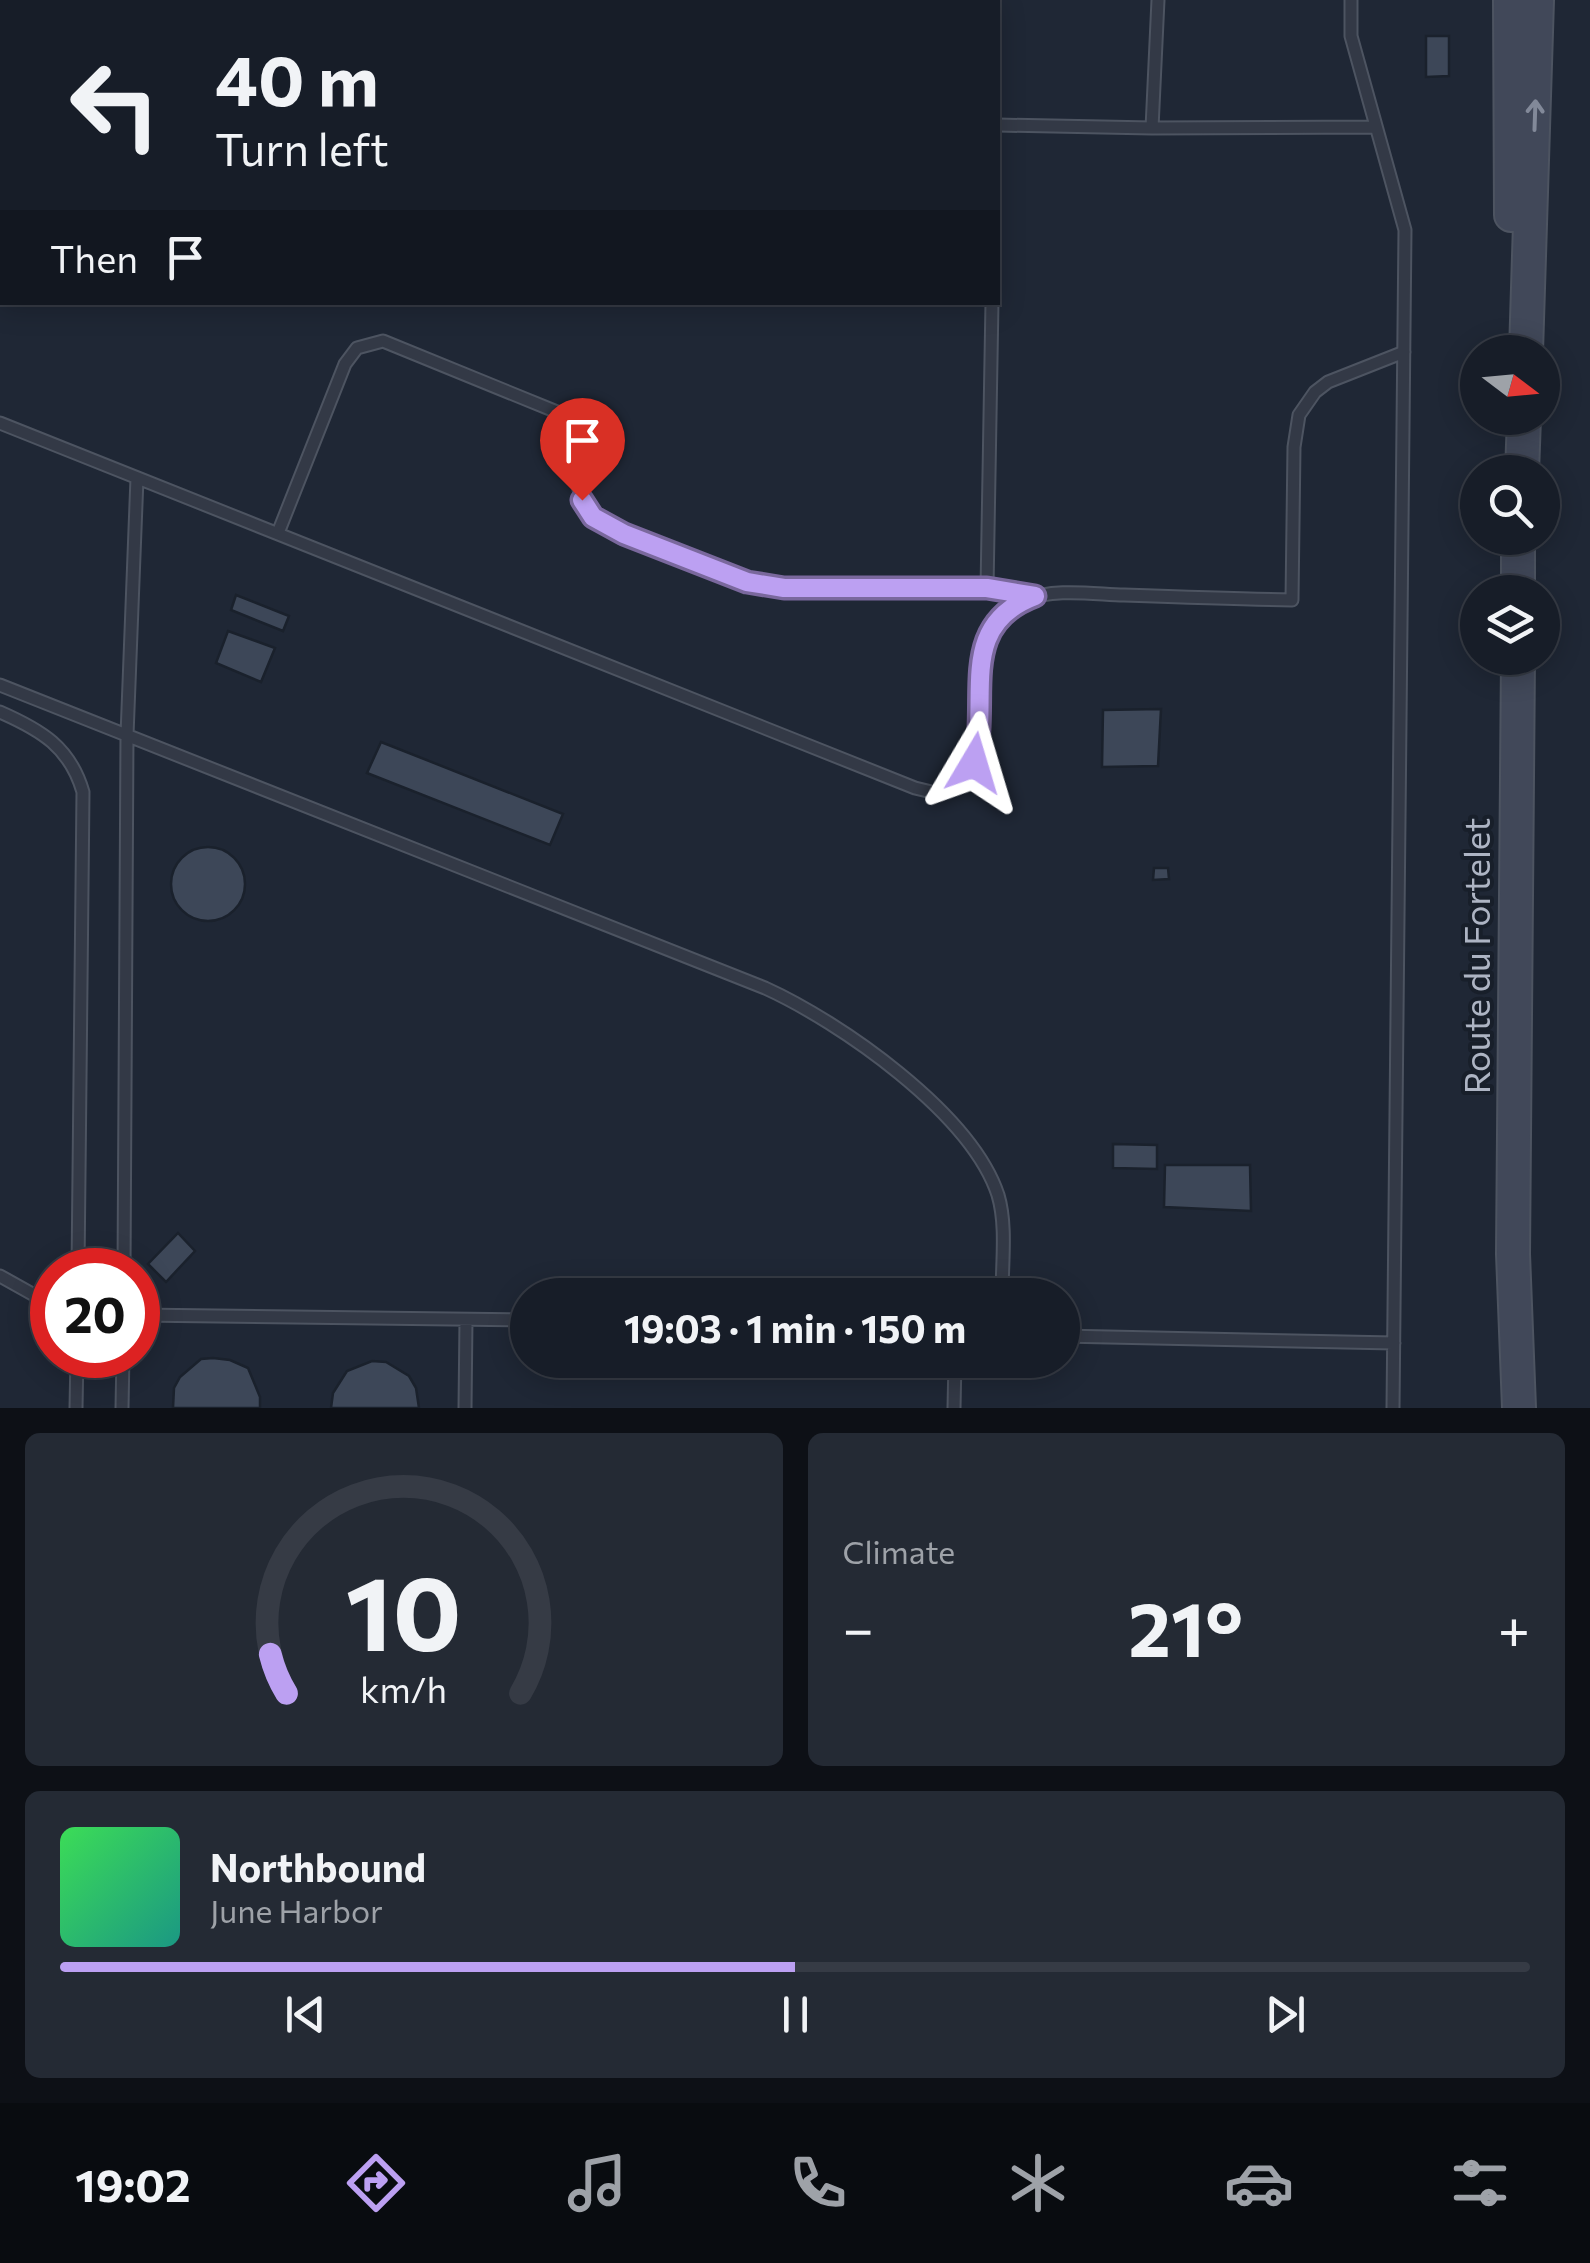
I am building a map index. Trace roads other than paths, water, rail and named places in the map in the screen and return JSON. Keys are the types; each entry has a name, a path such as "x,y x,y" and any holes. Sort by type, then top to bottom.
{"main road":[{"path":"1510,0 1514,335"},
{"path":"1527,335 1538,0"},
{"name":"Route du Fortelet","path":"1518,675 1512,1254 1518,1408"},
{"name":"Route du Fortelet","path":"1502,1408 1512,1254"}],"lane":[{"path":"1152,128 1158,0"},
{"path":"1351,0 1350,36 1405,230 1393,1408"},
{"path":"1000,125 1376,127"},
{"path":"987,588 992,305"},
{"path":"278,534 345,364 358,348 383,342 562,414 572,428 582,500 593,517 624,534 747,582 772,587 987,588 1035,596 1292,600 1294,447 1299,416 1328,382 1404,352"},
{"path":"0,423 916,788 940,794 958,784 974,763 980,736 980,670 987,637 1007,610 1035,596"},
{"path":"124,1248 128,735 138,478"},
{"path":"0,685 765,988 829,1022 934,1104 981,1161 998,1195 1002,1278"},
{"path":"0,712 54,740 71,761 84,792 78,1248"},
{"path":"0,1276 30,1293"},
{"path":"160,1315 510,1320"},
{"path":"465,1408 466,1320"},
{"path":"1080,1336 1394,1343"},
{"path":"76,1378 76,1408"},
{"path":"122,1408 123,1378"},
{"path":"954,1408 955,1378"}]}
